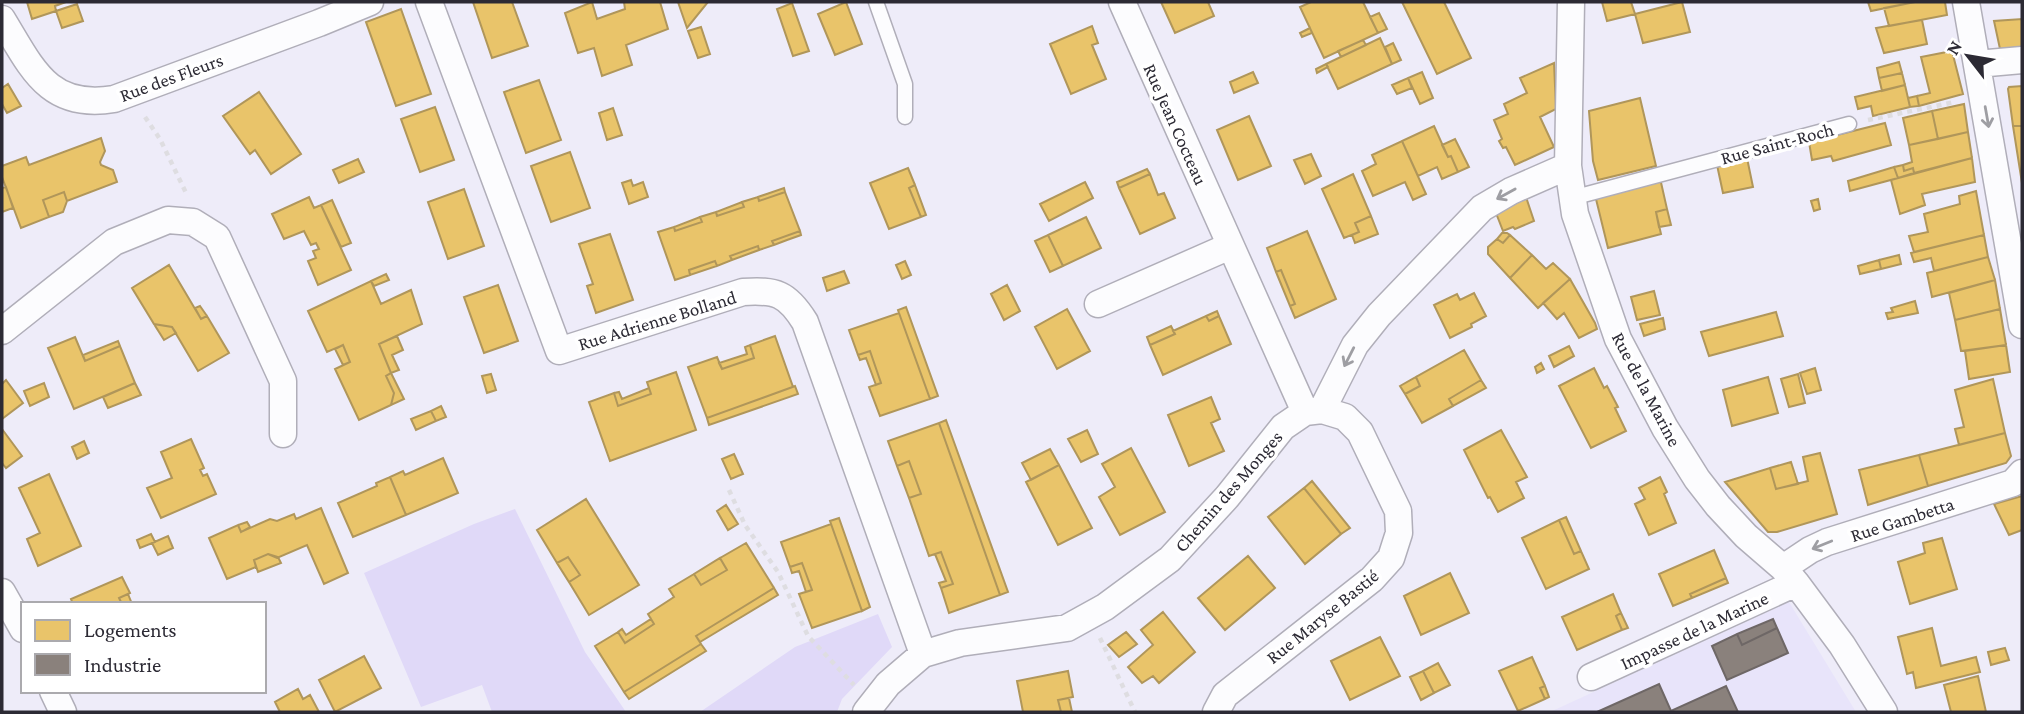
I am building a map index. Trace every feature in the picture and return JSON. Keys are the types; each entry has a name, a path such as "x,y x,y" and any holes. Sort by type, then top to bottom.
{"street":[{"name":"Rue des Fleurs","path":"2,19 30,65 47,85 70,98 95,102 114,99 370,2"},
{"name":"Rue Adrienne Bolland","path":"429,2 559,351 743,292 766,291 782,296 796,307 805,321 923,654"},
{"name":"Rue Jean Cocteau","path":"1122,2 1230,246 1313,411"},
{"name":"Rue de la Marine","path":"1571,2 1568,166 1572,198 1575,214 1618,339 1665,428 1697,479 1746,537 1789,576 1842,645 1884,712"},
{"path":"1966,2 2022,325"},
{"path":"1978,64 2022,60"},
{"name":"Chemin des Monges","path":"870,706 905,668 923,654 960,643 1067,628 1105,607 1170,559 1227,497 1283,427 1313,411 1355,345 1379,314 1482,208 1511,191 1568,166"},
{"path":"2,331 114,242 169,220 193,222 217,237 284,381 283,434"},
{"path":"1098,304 1230,246"},
{"name":"Rue Maryse Bastié","path":"1216,712 1225,695 1372,579 1391,558 1399,533 1398,511 1360,432 1345,417 1313,411"},
{"name":"Rue Gambetta","path":"1789,576 1810,550 1827,542 2013,483 2022,473"},
{"name":"Impasse de la Marine","path":"1591,677 1789,576"},
{"path":"2,592 21,625"},
{"path":"54,693 64,712"}],"lane":[{"path":"876,2 905,84 905,117"},
{"name":"Rue Saint-Roch","path":"1572,198 1849,124"}],"path":[{"path":"130,93 160,139 186,190 193,222"},
{"name":"Rue Saint-Roch","path":"1849,124 1983,97"},
{"path":"729,491 745,525 778,572 808,636 870,706"},
{"path":"1090,615 1135,712"}],"shaded area":[{"path":"515,509 585,652 626,712 492,712 482,685 421,707 364,573 474,524"},
{"path":"1789,602 1856,712 1550,712"},
{"path":"878,614 892,647 842,699 837,712 700,712 795,647"}],"building: Logements":[{"path":"27,2 66,2 55,6 56,11 32,19"},
{"path":"473,2 512,2 528,46 492,58"},
{"path":"592,2 597,19 625,9 624,2 660,2 668,29 626,45 632,65 602,76 594,48 578,53 565,13"},
{"path":"678,2 708,2 687,28"},
{"path":"846,2 862,44 835,55 818,14"},
{"path":"1161,2 1208,2 1214,16 1175,33"},
{"path":"1311,2 1363,2 1378,33 1324,58 1300,7"},
{"path":"1402,2 1444,2 1471,58 1437,74"},
{"path":"1602,2 1631,2 1635,14 1607,21"},
{"path":"1682,2 1690,32 1643,43 1635,14"},
{"path":"1868,2 1915,2 1871,11"},
{"path":"1915,2 1945,2 1947,15 1889,26 1884,8"},
{"path":"792,3 809,51 793,56 777,9"},
{"path":"77,4 83,21 62,28 56,11"},
{"path":"401,9 431,94 396,106 366,22"},
{"path":"1379,13 1387,29 1378,33 1370,17"},
{"path":"2022,19 2022,47 2000,49 1994,21"},
{"path":"1922,20 1927,44 1884,53 1876,28"},
{"path":"1092,26 1098,43 1092,45 1106,79 1071,94 1050,44"},
{"path":"701,27 710,54 698,58 688,31"},
{"path":"1310,28 1312,33 1302,37 1300,33"},
{"path":"1380,38 1392,64 1338,89 1326,64"},
{"path":"1363,40 1366,45 1341,57 1338,51"},
{"path":"1393,43 1401,60 1392,64 1385,47"},
{"path":"1952,51 1963,94 1919,106 1917,96 1930,93 1921,57"},
{"path":"1899,62 1902,73 1879,78 1877,68"},
{"path":"1554,63 1556,109 1540,117 1554,147 1515,165 1506,147 1503,148 1499,141 1502,139 1494,120 1508,114 1504,104 1527,93 1520,78"},
{"path":"1326,64 1328,67 1317,73 1316,69"},
{"path":"1253,72 1258,83 1234,93 1230,82"},
{"path":"1422,72 1433,98 1420,104 1408,78"},
{"path":"1902,73 1905,85 1882,91 1879,78"},
{"path":"1408,78 1412,88 1397,94 1392,85"},
{"path":"539,80 561,140 526,153 504,92"},
{"path":"8,84 21,106 7,113 2,104 2,88"},
{"path":"1905,85 1910,107 1873,116 1871,106 1858,109 1855,97"},
{"path":"2022,86 2022,126 2013,126 2008,89"},
{"path":"259,92 301,154 271,174 255,150 250,154 223,116"},
{"path":"1917,96 1919,106 1910,107 1908,98"},
{"path":"1640,98 1656,166 1598,180 1593,161 1589,111"},
{"path":"1964,104 1968,132 1938,139 1932,111"},
{"path":"435,107 454,160 420,172 401,119"},
{"path":"613,108 622,135 607,140 599,113"},
{"path":"1932,111 1938,139 1909,145 1903,118"},
{"path":"1249,116 1271,166 1238,180 1217,130"},
{"path":"1885,123 1891,145 1833,161 1831,156 1812,160 1809,142"},
{"path":"1434,126 1458,172 1442,179 1437,167 1418,176 1402,141"},
{"path":"2013,126 2022,126 2022,183"},
{"path":"1968,132 1972,158 1914,173 1913,168 1904,171 1903,165 1912,162 1909,145"},
{"path":"101,138 105,151 101,165 113,170 117,182 67,201 64,192 43,200 49,217 21,228 2,177 2,166 26,157 29,165"},
{"path":"1455,139 1469,167 1458,172 1451,156 1448,157 1442,145"},
{"path":"1402,141 1426,194 1413,200 1405,182 1373,196 1362,171 1376,164 1372,155"},
{"path":"570,152 590,208 551,222 531,166"},
{"path":"1311,154 1321,176 1305,184 1294,160"},
{"path":"1747,158 1753,187 1723,193 1717,165"},
{"path":"1972,158 1975,182 1922,194 1925,205 1900,214 1891,180"},
{"path":"358,159 364,172 339,183 333,170"},
{"path":"1903,165 1904,171 1913,168 1914,173 1898,178 1894,167"},
{"path":"1894,167 1898,178 1850,191 1848,181"},
{"path":"908,168 915,185 909,188 921,217 889,229 870,183"},
{"path":"1147,169 1150,174 1119,188 1117,182"},
{"path":"1150,174 1158,195 1164,193 1175,218 1140,234 1119,188"},
{"path":"1353,174 1371,216 1355,223 1359,232 1344,238 1322,189"},
{"path":"1660,178 1667,209 1656,212 1661,234 1608,248 1595,195"},
{"path":"631,180 633,186 643,182 648,197 629,204 622,183"},
{"path":"1085,182 1093,198 1049,221 1040,204"},
{"path":"915,185 926,215 921,217 909,188"},
{"path":"6,187 13,208 2,212 2,188"},
{"path":"784,188 785,192 759,201 758,197"},
{"path":"464,189 484,246 448,259 428,202"},
{"path":"1976,191 1984,235 1914,252 1909,236 1928,232 1924,214 1960,204 1959,196"},
{"path":"64,192 67,201 63,212 49,217 43,200"},
{"path":"785,192 800,231 772,241 774,245 759,250 758,246 730,256 732,260 717,266 715,261 689,270 690,275 675,280 658,232 674,227 675,231 702,222 700,217 716,212 717,216 744,207 742,202 758,197 759,201"},
{"path":"309,197 314,208 321,205 351,270 318,285 308,261 316,258 313,251 319,249 316,243 311,245 304,231 284,239 272,214"},
{"path":"1526,197 1534,221 1503,231 1496,213"},
{"path":"1818,199 1820,209 1814,211 1811,201"},
{"path":"332,200 351,243 341,247 321,205"},
{"path":"742,202 744,207 717,216 716,212"},
{"path":"1667,209 1671,225 1659,227 1656,212"},
{"path":"1371,216 1378,234 1355,243 1352,235 1359,232 1355,223"},
{"path":"700,217 702,222 675,231 674,227"},
{"path":"1086,217 1101,248 1063,266 1048,235"},
{"path":"800,231 801,235 774,245 772,241"},
{"path":"1307,231 1336,299 1295,318 1290,306 1295,304 1281,270 1276,272 1267,248"},
{"path":"1502,233 1510,235 1503,243 1497,239"},
{"path":"610,234 633,300 596,313 587,286 593,284 579,244"},
{"path":"1048,235 1063,266 1050,272 1035,241"},
{"path":"1510,235 1532,255 1510,278 1488,254 1488,247 1497,239 1503,243"},
{"path":"1984,235 1988,257 1934,271 1931,258 1914,262 1911,253"},
{"path":"758,246 759,250 732,260 730,256"},
{"path":"1532,255 1546,269 1553,263 1570,279 1538,308 1510,278"},
{"path":"1899,255 1901,264 1881,269 1879,260"},
{"path":"1988,257 1995,280 1932,297 1927,273"},
{"path":"1879,260 1881,269 1860,274 1858,266"},
{"path":"715,261 717,266 690,275 689,270"},
{"path":"905,261 911,275 902,279 896,265"},
{"path":"169,265 201,319 207,316 229,353 198,371 172,327 154,324 132,288"},
{"path":"1281,270 1295,304 1290,306 1276,272"},
{"path":"844,271 849,283 827,291 823,278"},
{"path":"386,274 389,280 374,286 371,281"},
{"path":"1570,279 1597,329 1579,338 1564,313 1557,319 1543,303"},
{"path":"1995,280 2000,309 1955,320 1949,293"},
{"path":"371,281 381,304 411,290 422,324 379,344 391,373 386,376 394,393 391,405 359,420 335,369 350,362 343,345 327,352 308,311"},
{"path":"498,285 518,341 484,353 464,297"},
{"path":"1007,285 1020,311 1004,320 991,294"},
{"path":"1654,291 1660,315 1637,320 1631,297"},
{"path":"1474,293 1486,316 1450,338 1434,305 1457,294 1460,300"},
{"path":"1915,301 1918,313 1888,319 1886,313 1893,312 1891,308"},
{"path":"200,306 207,316 201,319 195,308"},
{"path":"906,307 938,396 930,399 898,310"},
{"path":"1067,309 1090,351 1057,369 1035,327"},
{"path":"2000,309 2006,345 1961,351 1955,320"},
{"path":"1217,311 1219,316 1209,321 1206,316"},
{"path":"1776,312 1783,336 1709,356 1701,332"},
{"path":"899,313 930,399 880,416 869,387 881,383 870,351 858,355 849,330"},
{"path":"1206,316 1209,321 1219,316 1231,344 1163,375 1150,345"},
{"path":"1663,318 1665,329 1644,336 1640,324"},
{"path":"154,324 172,327 176,333 164,340"},
{"path":"1171,326 1175,334 1150,345 1147,337"},
{"path":"397,336 403,350 392,355 399,370 391,373 379,344"},
{"path":"775,336 793,387 707,418 688,367 717,357 722,369 754,358 750,345"},
{"path":"75,337 85,361 120,346 135,383 74,409 48,348"},
{"path":"118,341 120,346 85,361 83,355"},
{"path":"343,345 350,362 343,365 335,349"},
{"path":"750,345 754,358 722,369 719,363 747,354 745,347"},
{"path":"2006,345 2010,372 1969,379 1965,351"},
{"path":"1569,346 1574,356 1554,367 1549,356"},
{"path":"1464,350 1481,380 1449,399 1453,406 1422,423 1405,394 1420,386 1416,377"},
{"path":"870,351 881,383 876,385 866,358 860,360 858,355"},
{"path":"1541,363 1544,369 1537,373 1535,367"},
{"path":"1594,368 1618,407 1615,408 1626,431 1591,448 1559,386"},
{"path":"1815,368 1821,390 1807,394 1800,373"},
{"path":"676,372 696,430 610,461 589,402 614,393 618,406 651,394 647,382"},
{"path":"391,373 404,399 391,405 394,393 386,376"},
{"path":"491,374 496,390 487,393 482,376"},
{"path":"1798,374 1805,403 1789,407 1781,379"},
{"path":"1416,377 1420,386 1405,394 1400,386"},
{"path":"1768,377 1778,413 1732,426 1723,390"},
{"path":"1993,379 2005,433 1959,445 1955,429 1964,427 1955,390"},
{"path":"6,380 23,403 2,419 2,384"},
{"path":"1481,380 1486,388 1453,406 1449,399"},
{"path":"44,383 49,397 30,406 24,391"},
{"path":"135,383 141,395 108,408 103,397"},
{"path":"795,386 798,394 709,425 707,418"},
{"path":"649,388 651,394 618,406 614,393 619,392 622,399"},
{"path":"1211,397 1220,419 1211,423 1224,451 1189,466 1168,415"},
{"path":"441,406 446,417 436,421 431,411"},
{"path":"431,411 436,421 416,430 411,419"},
{"path":"946,420 1008,592 1000,595 939,423"},
{"path":"939,423 1000,595 949,613 941,588 953,584 941,552 929,556 909,498 921,494 909,461 897,466 888,441"},
{"path":"2,429 22,456 6,468 2,463"},
{"path":"1087,430 1098,454 1081,462 1068,439"},
{"path":"1501,430 1527,477 1516,482 1524,498 1498,512 1464,450"},
{"path":"2005,433 2011,456 2006,463 1928,486 1919,455"},
{"path":"191,439 204,468 200,470 203,476 207,474 216,494 161,518 147,488 172,478 161,452"},
{"path":"84,441 89,453 77,459 72,447"},
{"path":"1131,448 1165,512 1120,535 1099,497 1115,487 1102,464"},
{"path":"1050,449 1059,465 1031,480 1022,463"},
{"path":"1820,453 1837,514 1777,532 1768,532 1725,482 1770,468 1776,489 1808,481 1803,457"},
{"path":"734,454 743,474 731,479 722,459"},
{"path":"1919,455 1928,486 1868,505 1859,470"},
{"path":"443,458 458,493 406,515 390,477 403,471 405,475"},
{"path":"909,461 921,494 909,498 897,466"},
{"path":"1791,462 1798,484 1776,489 1770,468"},
{"path":"1059,465 1092,528 1058,545 1026,482"},
{"path":"49,474 81,546 38,566 27,539 40,533 19,488"},
{"path":"390,477 406,515 353,537 338,503 377,486 376,483"},
{"path":"1660,477 1676,523 1649,535 1635,504 1645,499 1639,488"},
{"path":"1312,481 1350,528 1341,534 1304,488"},
{"path":"1304,488 1341,534 1305,564 1268,517"},
{"path":"2022,496 2022,530 2009,535 1994,504"},
{"path":"586,499 639,585 589,615 569,582 580,575 568,557 557,563 537,530"},
{"path":"726,505 738,524 728,530 717,511"},
{"path":"321,508 348,573 324,584 307,545 277,558 268,554 254,560 256,567 227,579 209,538 238,525 241,532 270,519 277,521 294,514 296,519"},
{"path":"1566,517 1581,551 1574,554 1559,520"},
{"path":"839,518 870,607 862,611 830,521"},
{"path":"1559,520 1574,554 1581,551 1589,569 1546,589 1522,538"},
{"path":"247,522 250,527 241,532 238,525"},
{"path":"831,524 862,611 812,628 799,594 812,590 802,563 790,567 781,542"},
{"path":"151,534 155,542 140,548 137,540"},
{"path":"168,536 173,548 158,555 152,543"},
{"path":"1942,538 1957,589 1910,604 1898,562 1925,553 1923,543"},
{"path":"746,543 774,588 696,636 701,644 624,692 595,646 618,632 625,643 654,624 648,614 674,597 669,589 694,574 701,585 727,570 720,558"},
{"path":"1714,550 1726,578 1690,594 1692,598 1673,606 1659,574"},
{"path":"941,552 953,584 941,588 939,583 946,581 935,554"},
{"path":"268,554 278,557 281,563 258,572 254,560"},
{"path":"1248,556 1275,588 1225,630 1198,598"},
{"path":"568,557 580,575 569,582 557,563"},
{"path":"720,558 727,570 701,585 694,574"},
{"path":"802,563 812,590 806,592 799,571 792,573 790,567"},
{"path":"1450,573 1469,613 1421,635 1404,596"},
{"path":"122,577 130,593 119,598 121,602 72,602 71,599"},
{"path":"1726,578 1728,583 1692,598 1690,594"},
{"path":"774,588 778,595 700,642 696,636"},
{"path":"128,594 131,602 121,602 119,598"},
{"path":"1613,594 1621,613 1616,616 1622,630 1577,650 1562,617"},
{"path":"1163,612 1195,652 1159,683 1153,676 1142,683 1128,667 1153,645 1141,630"},
{"path":"1621,613 1628,628 1622,630 1616,616"},
{"path":"651,619 654,624 625,643 618,632 622,629 626,635"},
{"path":"1932,628 1941,666 1976,657 1980,672 1916,688 1913,672 1907,674 1898,637"},
{"path":"1126,632 1137,644 1119,657 1108,645"},
{"path":"1380,637 1400,676 1350,700 1331,661"},
{"path":"701,644 706,651 629,699 624,692"},
{"path":"2005,648 2009,660 1991,665 1988,652"},
{"path":"364,656 381,688 335,712 319,680"},
{"path":"1532,657 1545,686 1540,688 1545,699 1518,711 1499,671"},
{"path":"1438,663 1450,685 1434,693 1423,671"},
{"path":"1068,671 1073,697 1058,700 1061,712 1023,712 1017,681"},
{"path":"1423,671 1434,693 1421,700 1410,677"},
{"path":"1978,676 1986,712 1951,712 1944,685"},
{"path":"1545,686 1549,697 1545,699 1540,688"},
{"path":"298,689 303,699 310,695 319,712 280,712 275,702"},
{"path":"1069,698 1072,712 1061,712 1058,700"}],"building: Industrie":[{"path":"1773,619 1777,628 1742,645 1737,634"},
{"path":"1777,628 1788,653 1727,680 1712,646 1737,634 1742,645"},
{"path":"1659,684 1671,711 1726,686 1738,712 1597,712"}]}
